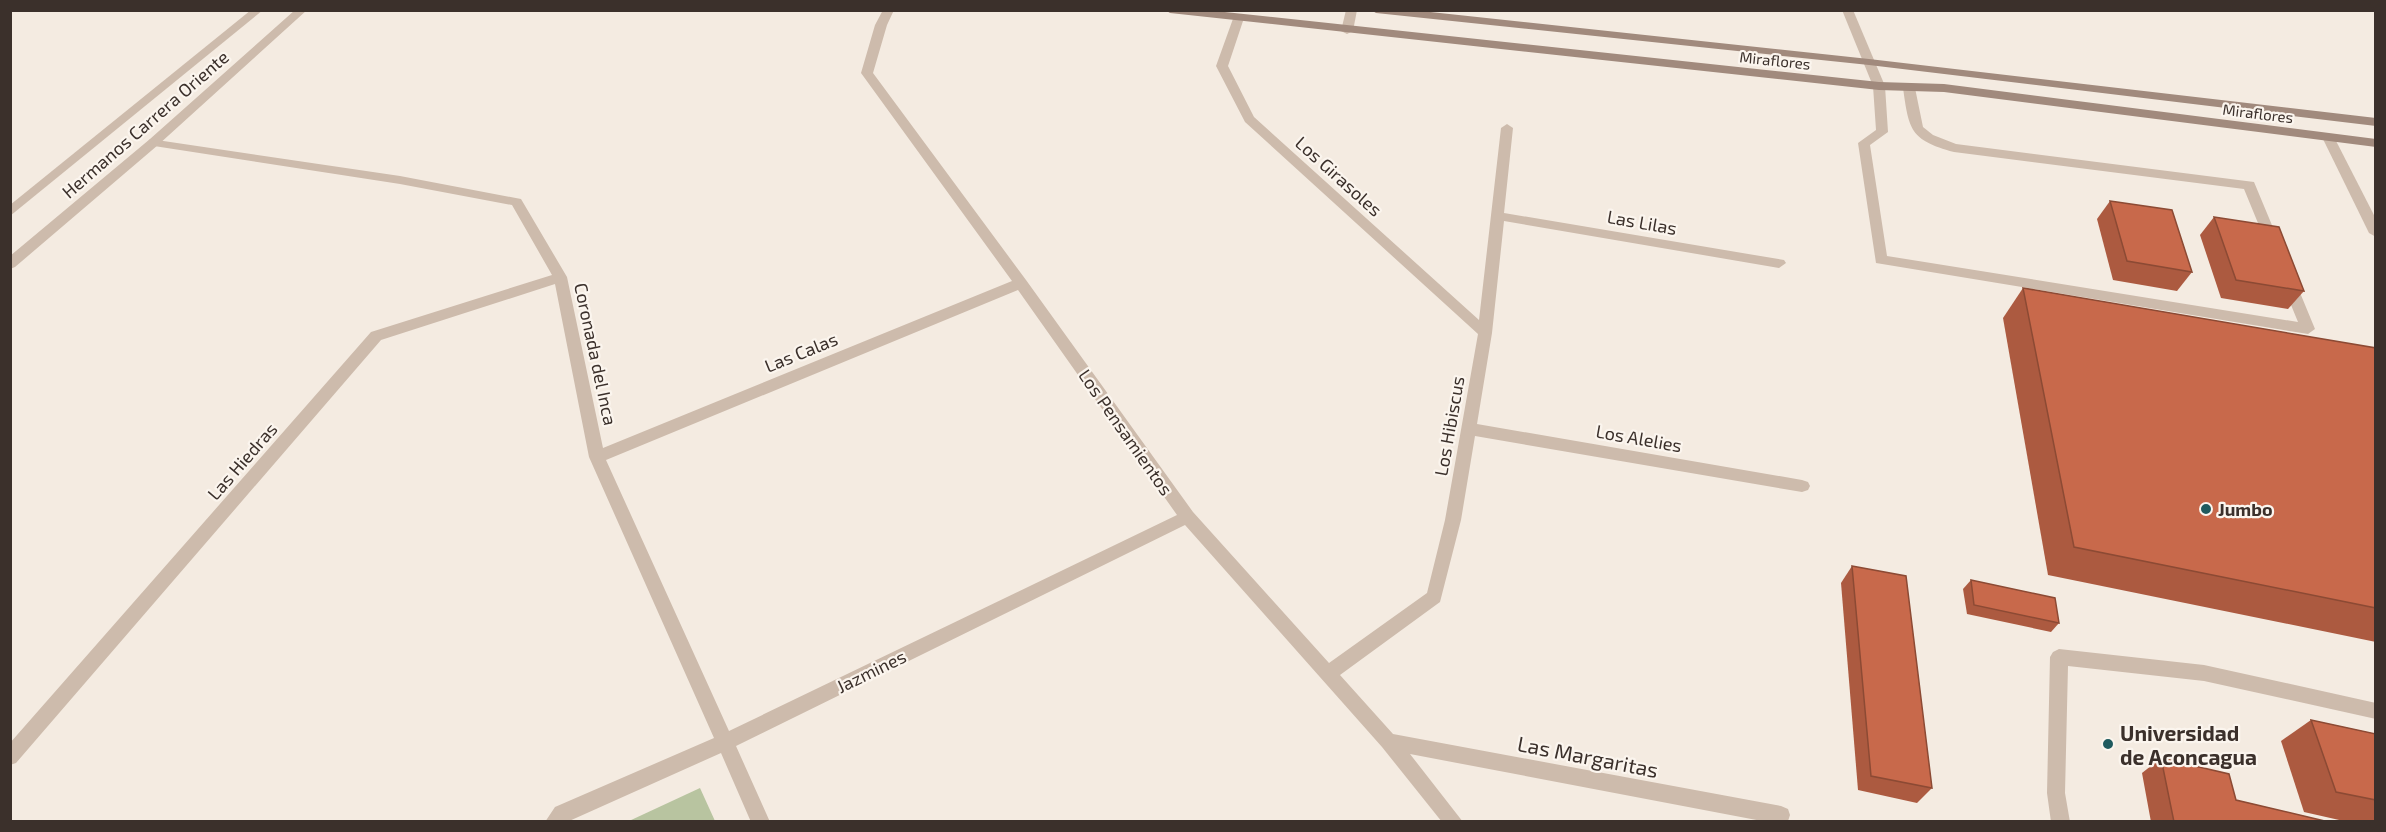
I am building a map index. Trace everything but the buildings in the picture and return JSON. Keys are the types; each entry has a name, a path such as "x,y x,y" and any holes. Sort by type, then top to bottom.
{"main road":[{"name":"Miraflores","path":"1170,10 1878,86 1944,88 2376,143"},
{"name":"Miraflores","path":"1376,10 1869,62 2376,122"}],"street":[{"name":"Hermanos Carrera Oriente","path":"10,212 258,10"},
{"name":"Hermanos Carrera Oriente","path":"10,264 154,142 302,10"},
{"name":"Los Pensamientos","path":"889,10 881,25 867,73 1021,283 1187,518 1388,741 1454,822"},
{"path":"1347,30 1352,10"},
{"path":"1847,10 1878,86 1882,132 1864,143 1881,260 2308,329 2285,274"},
{"name":"Los Girasoles","path":"1238,18 1222,66 1249,119 1485,333"},
{"path":"1909,88 1915,127 1922,135 1954,148 2249,185 2276,252"},
{"name":"Los Hibiscus","path":"1327,675 1434,597 1453,520 1485,333 1507,128"},
{"path":"2328,137 2376,233"},
{"name":"Coronada del Inca","path":"154,142 399,180 516,202 560,277 597,457 727,741 761,822"},
{"name":"Las Lilas","path":"1498,216 1779,263"},
{"name":"Las Hiedras","path":"10,757 376,336 560,277"},
{"name":"Las Calas","path":"597,457 1021,283"},
{"name":"Los Alelies","path":"1469,429 1802,486"},
{"name":"Jazmines","path":"554,822 562,813 727,741 1187,518"},
{"path":"2061,822 2056,793 2059,657 2204,673 2376,711"},
{"name":"Las Margaritas","path":"1388,741 1781,815"}],"green space":[{"path":"700,788 715,821 629,821"}],"place":[{"name":"Jumbo","path":"2206,509"},
{"name":"Universidad de Aconcagua","path":"2108,744"}]}
